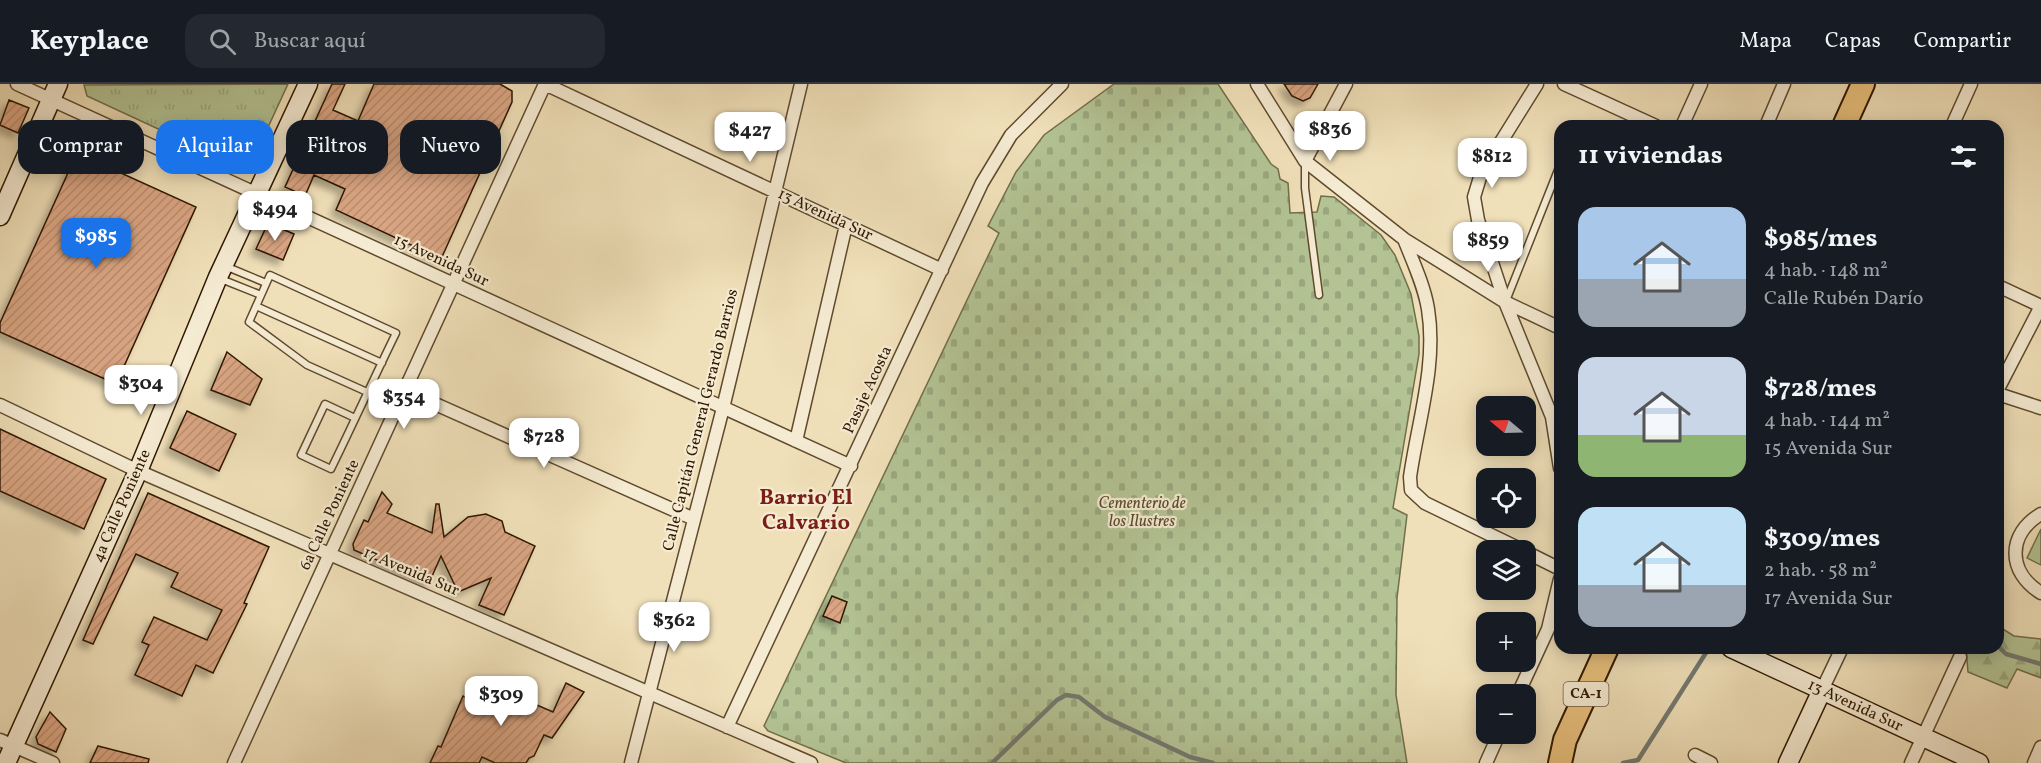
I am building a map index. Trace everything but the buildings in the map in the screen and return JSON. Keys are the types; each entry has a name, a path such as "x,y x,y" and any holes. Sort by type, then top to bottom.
{"highway":[{"path":"1847,120 1863,84"},
{"name":"CA-1","path":"1548,763 1565,740 1604,654"},
{"name":"CA-1","path":"1560,763 1565,740"}],"street":[{"name":"15 Avenida Sur","path":"17,84 55,92 256,194 851,466"},
{"name":"4a Calle Poniente","path":"6,763 7,743 138,471 220,271 308,84"},
{"name":"13 Avenida Sur","path":"545,84 942,270"},
{"name":"6a Calle Poniente","path":"234,763 455,285 545,84"},
{"name":"Calle Capitán General Gerardo Barrios","path":"631,763 723,408 801,84"},
{"name":"Pasaje Acosta","path":"727,727 1001,148 1023,120 1062,84"},
{"path":"1257,84 1305,161 1404,239 1505,302 1554,325"},
{"path":"1305,161 1346,84"},
{"path":"1537,84 1481,174 1474,197 1478,220 1505,302 1552,417 1554,429"},
{"path":"1564,84 1643,120"},
{"path":"1685,120 1701,84"},
{"path":"1769,120 1784,84"},
{"path":"1955,120 1971,84"},
{"path":"0,216 55,92"},
{"path":"796,441 846,225"},
{"path":"1404,239 1428,307 1431,335 1428,374 1410,477 1411,490 1425,503 1501,540"},
{"path":"2004,289 2041,306 2004,380"},
{"path":"406,391 694,519"},
{"path":"2004,394 2041,408"},
{"name":"17 Avenida Sur","path":"0,405 138,471 811,763"},
{"path":"2041,514 2030,520 2021,532 2016,546 2016,561 2020,574 2030,586 2041,592"},
{"path":"1536,557 1554,566"},
{"path":"1523,684 1548,629 1554,604"},
{"name":"13 Avenida Sur","path":"1744,654 1979,763"},
{"path":"1788,763 1839,654"},
{"path":"1911,763 1960,657"},
{"path":"7,743 53,763"},
{"path":"1486,763 1495,744"},
{"path":"2034,763 2041,747"},
{"path":"1695,756 1711,763"}],"lane":[{"path":"1305,161 1305,188 1319,295"},
{"path":"1505,302 1554,180"},
{"path":"220,271 266,283"},
{"path":"220,271 261,295"},
{"path":"355,418 325,404 301,454 331,469 396,333 270,275 249,322 307,365 367,392"},
{"path":"256,306 382,363"}],"green space":[{"path":"288,84 271,120 156,120 156,128 144,122 144,120 139,120 87,96 84,85"},
{"name":"Cementerio de los Ilustres","path":"1114,84 1218,84 1271,164 1278,169 1280,179 1288,183 1290,213 1317,212 1321,196 1334,197 1381,235 1395,255 1411,294 1419,336 1419,354 1393,508 1407,515 1397,598 1396,695 1407,763 846,763 768,731 764,726 999,233 988,226 1016,172 1044,135"},
{"path":"2041,529 2041,565 2027,558"},
{"path":"2004,630 2014,636 2041,639 2041,678 2017,669 2007,688 1968,672 1966,654 2004,654"}],"waterway":[{"path":"2004,652 2041,664"},
{"path":"1623,763 1638,760 1705,654"},
{"path":"992,763 1057,700 1066,695 1079,697 1105,717 1190,757 1213,763"}],"district":[{"name":"Barrio El Calvario","path":"806,510"}]}
